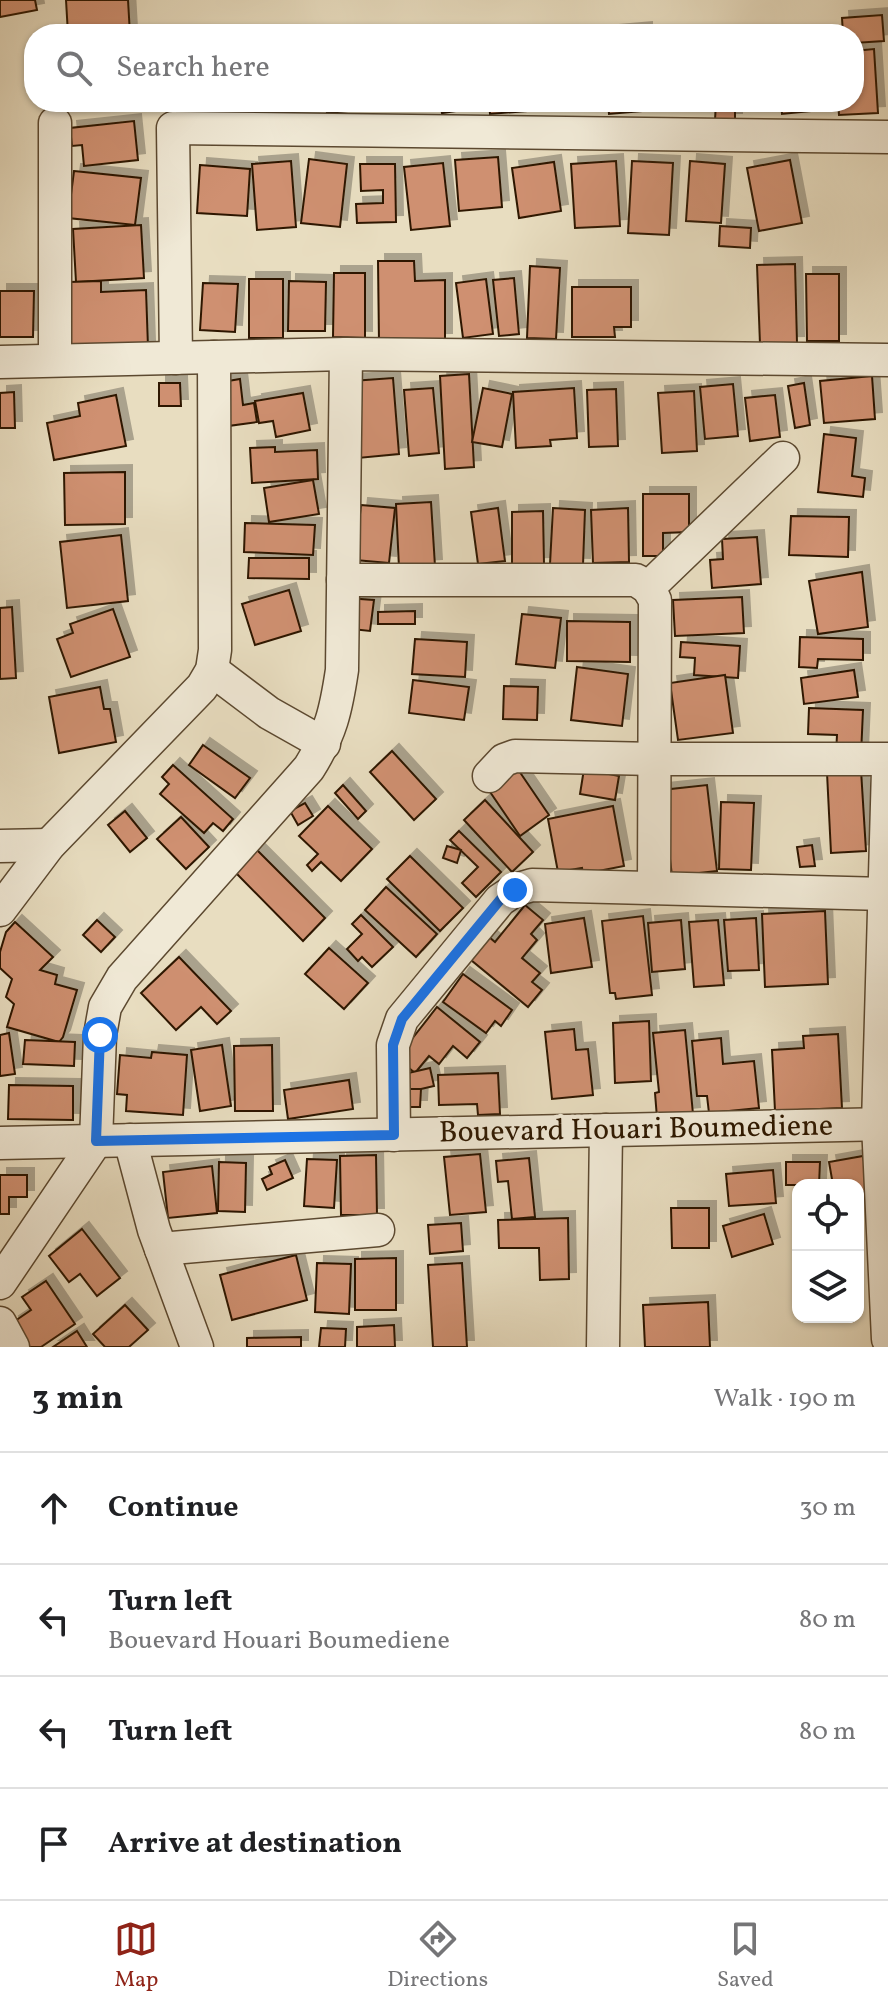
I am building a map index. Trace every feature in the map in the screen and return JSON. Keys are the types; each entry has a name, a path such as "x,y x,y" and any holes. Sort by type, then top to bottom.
{"street":[{"path":"55,123 55,360"},
{"path":"176,358 173,128 888,137"},
{"path":"0,362 346,354 888,360"},
{"path":"0,1283 96,1141 100,1035 105,1007 122,978 309,768 324,744 336,710 342,670 346,354"},
{"path":"0,910 49,845 202,687 212,670 215,650 214,357"},
{"path":"648,588 783,458"},
{"path":"343,580 636,580 648,588 655,600 654,888"},
{"path":"212,670 269,713 324,744"},
{"path":"489,776 504,760 515,756 888,759"},
{"path":"888,769 883,1124 888,1339"},
{"path":"0,846 49,845"},
{"path":"394,1135 393,1045 402,1019 500,900 515,890 532,885 885,894"},
{"name":"Bouevard Houari Boumediene","path":"0,1143 883,1124"},
{"path":"603,1347 606,1130"},
{"path":"130,1140 189,1344"},
{"path":"161,1249 378,1230"},
{"path":"0,1323 13,1347"}],"building":[{"path":"0,0 35,0 37,10 0,17"},
{"path":"66,0 128,0 129,24 67,24"},
{"path":"882,15 884,41 864,42 864,24 842,24 842,18"},
{"path":"874,49 878,113 839,115 839,112 864,112 864,50"},
{"path":"715,112 735,112 735,120 715,120"},
{"path":"134,121 138,160 84,166 82,145 72,146 70,128"},
{"path":"498,157 502,207 459,211 455,160"},
{"path":"309,159 347,164 340,227 301,223"},
{"path":"790,160 802,223 759,231 747,168"},
{"path":"291,161 296,227 257,230 252,164"},
{"path":"616,161 620,226 575,228 571,164"},
{"path":"632,161 673,163 669,235 628,233"},
{"path":"690,161 725,164 721,223 686,221"},
{"path":"554,162 561,211 519,218 512,168"},
{"path":"443,163 450,226 411,230 404,167"},
{"path":"360,164 395,164 396,222 357,223 356,204 383,203 383,190 361,191"},
{"path":"200,165 250,169 247,216 197,213"},
{"path":"74,171 141,178 135,225 68,218"},
{"path":"141,225 144,278 76,282 73,229"},
{"path":"720,226 751,228 750,248 719,246"},
{"path":"378,261 414,261 415,281 445,280 445,340 379,341"},
{"path":"795,264 797,343 760,344 757,265"},
{"path":"530,266 560,268 556,339 527,338"},
{"path":"334,273 365,273 365,338 333,337"},
{"path":"806,274 839,274 839,341 807,341"},
{"path":"514,278 519,334 499,336 493,280"},
{"path":"249,279 283,279 283,338 249,338"},
{"path":"486,279 493,334 463,338 456,283"},
{"path":"101,281 101,292 146,290 148,347 71,350 69,282"},
{"path":"289,281 326,282 325,331 288,331"},
{"path":"203,283 238,284 235,332 200,330"},
{"path":"572,287 631,287 631,327 614,327 615,337 572,337"},
{"path":"0,291 34,291 33,337 0,337"},
{"path":"469,374 474,467 445,469 440,376"},
{"path":"872,376 875,419 824,423 820,381"},
{"path":"393,378 399,454 358,458 352,381"},
{"path":"240,379 243,405 254,403 257,422 228,426 222,382"},
{"path":"159,383 180,383 181,406 159,406"},
{"path":"804,383 810,425 795,428 788,386"},
{"path":"733,384 738,436 705,439 700,387"},
{"path":"433,388 439,453 409,456 404,390"},
{"path":"483,388 512,394 502,447 472,442"},
{"path":"574,388 577,438 550,440 551,446 516,448 513,392"},
{"path":"616,389 618,446 589,447 587,390"},
{"path":"694,391 697,451 662,453 658,393"},
{"path":"14,392 15,428 0,428 0,393"},
{"path":"303,393 310,430 276,437 273,421 259,423 255,401"},
{"path":"116,395 126,446 54,460 47,423 80,416 78,403"},
{"path":"775,395 780,437 750,441 745,398"},
{"path":"824,434 856,438 852,476 865,478 863,497 818,492"},
{"path":"275,447 275,452 317,450 318,479 252,483 250,448"},
{"path":"125,472 125,524 65,525 64,473"},
{"path":"313,480 319,514 269,522 264,488"},
{"path":"643,494 689,494 689,532 663,533 663,556 643,556"},
{"path":"431,502 435,566 399,568 396,504"},
{"path":"361,505 395,508 389,563 355,560"},
{"path":"498,508 505,561 478,564 471,512"},
{"path":"553,508 585,510 583,565 550,564"},
{"path":"628,508 629,562 593,563 591,510"},
{"path":"543,511 544,564 512,565 512,512"},
{"path":"791,516 849,517 848,557 789,555"},
{"path":"245,523 315,525 313,555 244,552"},
{"path":"121,535 128,601 67,608 60,542"},
{"path":"757,537 761,584 712,588 710,560 723,559 722,539"},
{"path":"249,558 309,558 309,579 248,578"},
{"path":"862,572 868,627 818,634 809,581"},
{"path":"289,590 301,631 255,645 242,604"},
{"path":"742,597 744,633 675,636 673,600"},
{"path":"346,598 374,600 370,631 343,628"},
{"path":"12,607 16,678 0,679 0,608"},
{"path":"113,609 130,657 71,677 57,639 73,633 70,624"},
{"path":"415,611 415,624 378,624 378,612"},
{"path":"522,614 561,618 555,668 516,664"},
{"path":"567,621 630,622 630,662 567,661"},
{"path":"800,637 863,639 863,660 818,659 817,668 799,667"},
{"path":"415,639 467,642 465,677 412,674"},
{"path":"681,642 740,646 738,678 694,675 695,658 680,657"},
{"path":"577,667 628,674 622,726 571,720"},
{"path":"854,670 858,697 804,704 801,678"},
{"path":"725,675 733,733 678,740 670,683"},
{"path":"413,680 469,687 464,720 409,713"},
{"path":"504,686 538,687 537,720 503,719"},
{"path":"100,687 104,709 110,709 116,742 59,753 49,697"},
{"path":"809,708 863,710 861,755 836,754 837,735 808,734"},
{"path":"203,745 250,778 235,798 189,765"},
{"path":"392,751 436,799 414,820 370,772"},
{"path":"173,765 233,819 223,831 213,823 204,833 160,794 169,784 162,777"},
{"path":"515,765 549,815 520,836 486,786"},
{"path":"584,769 619,776 615,800 580,794"},
{"path":"861,770 866,851 831,853 827,773"},
{"path":"343,785 366,811 358,819 335,793"},
{"path":"707,785 717,871 672,876 662,790"},
{"path":"485,800 533,852 512,872 464,820"},
{"path":"721,802 754,803 751,870 719,869"},
{"path":"305,803 313,816 298,825 290,811"},
{"path":"328,806 372,849 341,881 321,862 312,871 307,865 318,854 299,836"},
{"path":"613,806 624,866 583,874 582,868 558,872 548,819"},
{"path":"125,811 147,838 130,852 108,825"},
{"path":"181,817 209,847 186,869 157,839"},
{"path":"459,831 501,872 476,897 462,883 478,867 450,840"},
{"path":"812,845 815,866 800,867 797,847"},
{"path":"447,846 461,850 457,863 443,858"},
{"path":"256,849 325,918 303,941 234,871"},
{"path":"410,856 463,908 440,931 387,879"},
{"path":"386,887 437,934 416,957 365,910"},
{"path":"525,905 543,920 531,934 537,940 522,958 540,973 532,982 542,990 528,1007 471,960 489,937 495,942"},
{"path":"825,911 828,984 765,987 762,914"},
{"path":"361,915 393,947 372,967 362,957 358,961 347,949 362,934 352,924"},
{"path":"643,916 652,995 616,999 615,993 610,993 602,921"},
{"path":"584,918 592,967 551,973 545,924"},
{"path":"756,918 759,970 728,971 724,920"},
{"path":"97,920 115,937 101,952 83,935"},
{"path":"681,920 685,969 652,972 648,923"},
{"path":"718,920 724,985 694,987 689,922"},
{"path":"15,922 53,957 40,970 57,975 55,984 77,990 59,1042 7,1027 14,1004 6,997 12,979 0,968 0,952 6,932"},
{"path":"329,948 368,983 344,1009 305,974"},
{"path":"179,957 231,1011 217,1024 201,1007 176,1030 141,993"},
{"path":"463,974 512,1010 501,1026 495,1021 486,1033 443,1002"},
{"path":"437,1007 480,1042 467,1058 453,1046 439,1064 429,1056 415,1073 397,1058"},
{"path":"649,1021 651,1081 615,1083 613,1023"},
{"path":"574,1029 576,1050 588,1049 593,1095 552,1099 545,1032"},
{"path":"685,1030 693,1114 657,1118 655,1093 659,1092 653,1033"},
{"path":"9,1033 15,1074 0,1076 0,1035"},
{"path":"838,1034 842,1108 775,1111 772,1050 804,1048 803,1036"},
{"path":"721,1038 723,1064 754,1061 759,1108 709,1113 707,1096 697,1096 692,1041"},
{"path":"25,1040 75,1042 74,1066 23,1064"},
{"path":"222,1045 231,1106 200,1111 191,1050"},
{"path":"272,1045 273,1111 235,1111 234,1046"},
{"path":"152,1052 187,1055 183,1115 126,1111 127,1095 117,1094 120,1055 151,1058"},
{"path":"430,1068 434,1086 408,1092 404,1074"},
{"path":"498,1073 500,1114 478,1115 477,1104 439,1105 438,1075"},
{"path":"349,1080 353,1109 288,1119 284,1090"},
{"path":"9,1085 73,1086 73,1120 8,1119"},
{"path":"404,1089 421,1089 420,1107 403,1107"},
{"path":"480,1154 486,1212 450,1215 444,1157"},
{"path":"376,1155 377,1215 341,1215 340,1156"},
{"path":"863,1156 870,1191 864,1192 864,1179 832,1179 829,1162"},
{"path":"529,1158 535,1217 512,1219 508,1181 498,1182 496,1161"},
{"path":"307,1159 337,1160 334,1208 304,1206"},
{"path":"285,1160 293,1178 267,1190 262,1179 272,1174 269,1167"},
{"path":"219,1162 246,1163 245,1212 218,1211"},
{"path":"786,1162 820,1162 819,1179 792,1179 792,1185 786,1185"},
{"path":"212,1166 217,1213 168,1218 163,1172"},
{"path":"773,1170 776,1203 729,1206 726,1174"},
{"path":"0,1175 27,1175 27,1197 9,1197 9,1214 0,1214"},
{"path":"671,1208 709,1208 709,1248 672,1248"},
{"path":"764,1214 773,1244 732,1257 723,1226"},
{"path":"568,1218 569,1279 540,1280 539,1248 499,1248 498,1220"},
{"path":"461,1223 463,1251 430,1254 428,1225"},
{"path":"82,1229 120,1278 97,1296 80,1274 69,1282 49,1256"},
{"path":"296,1255 307,1300 232,1320 220,1275"},
{"path":"396,1258 396,1310 355,1310 355,1259"},
{"path":"317,1263 351,1264 349,1314 315,1312"},
{"path":"462,1263 467,1347 433,1347 428,1265"},
{"path":"46,1281 75,1324 41,1347 29,1347 12,1323 31,1310 22,1297"},
{"path":"708,1302 710,1347 645,1347 643,1305"},
{"path":"125,1305 148,1330 129,1347 105,1347 93,1334"},
{"path":"394,1325 395,1347 357,1347 357,1327"},
{"path":"321,1328 346,1329 345,1347 319,1347"},
{"path":"77,1331 87,1347 53,1347"},
{"path":"301,1337 301,1347 247,1347 247,1338"}],"route":[{"path":"100,1035 96,1141 394,1135 393,1045 402,1019 500,900 515,890"}]}
